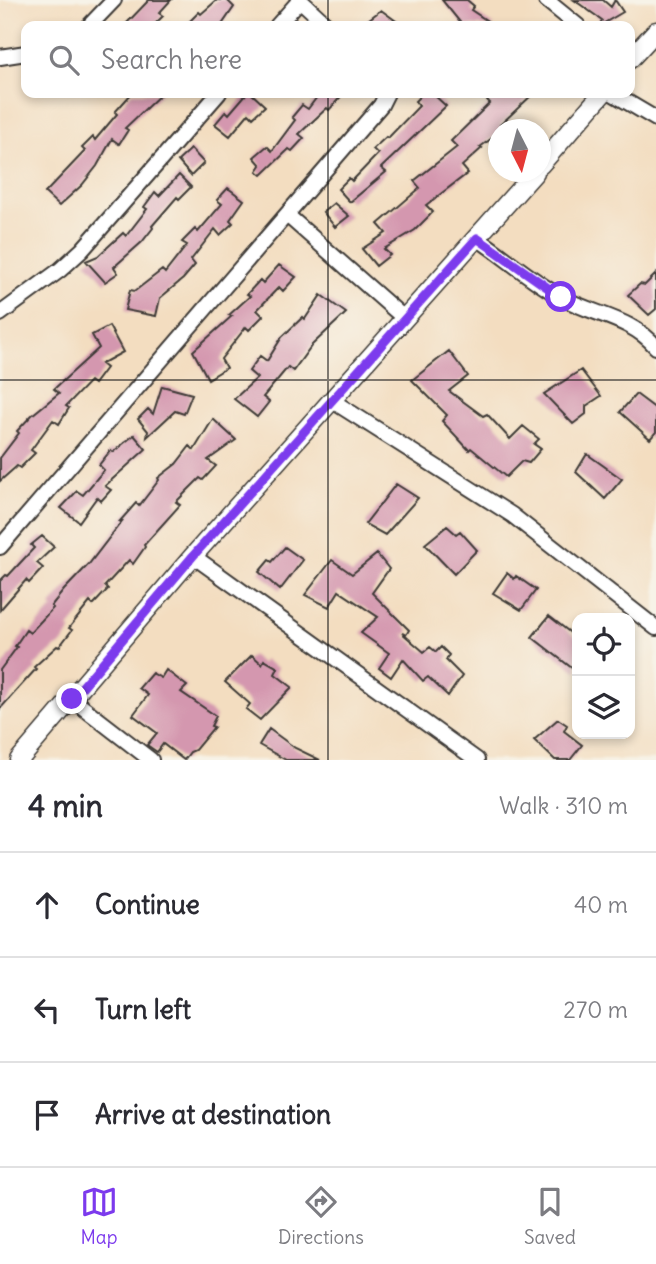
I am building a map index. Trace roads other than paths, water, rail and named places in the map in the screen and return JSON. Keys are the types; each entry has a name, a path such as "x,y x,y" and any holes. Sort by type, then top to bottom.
{"street":[{"path":"94,21 114,0"},
{"path":"281,21 300,0 323,21"},
{"path":"547,0 572,21"},
{"path":"635,54 656,31"},
{"path":"0,57 21,54"},
{"path":"0,314 60,270 82,250 215,98"},
{"path":"0,547 288,215 384,98"},
{"path":"551,153 599,98"},
{"path":"620,98 656,119"},
{"path":"19,760 193,556 526,182"},
{"path":"288,215 405,319"},
{"path":"477,238 561,297 629,325 646,335 656,347"},
{"path":"331,400 512,515 656,628"},
{"path":"193,556 477,760"},
{"path":"72,699 151,760"}]}
